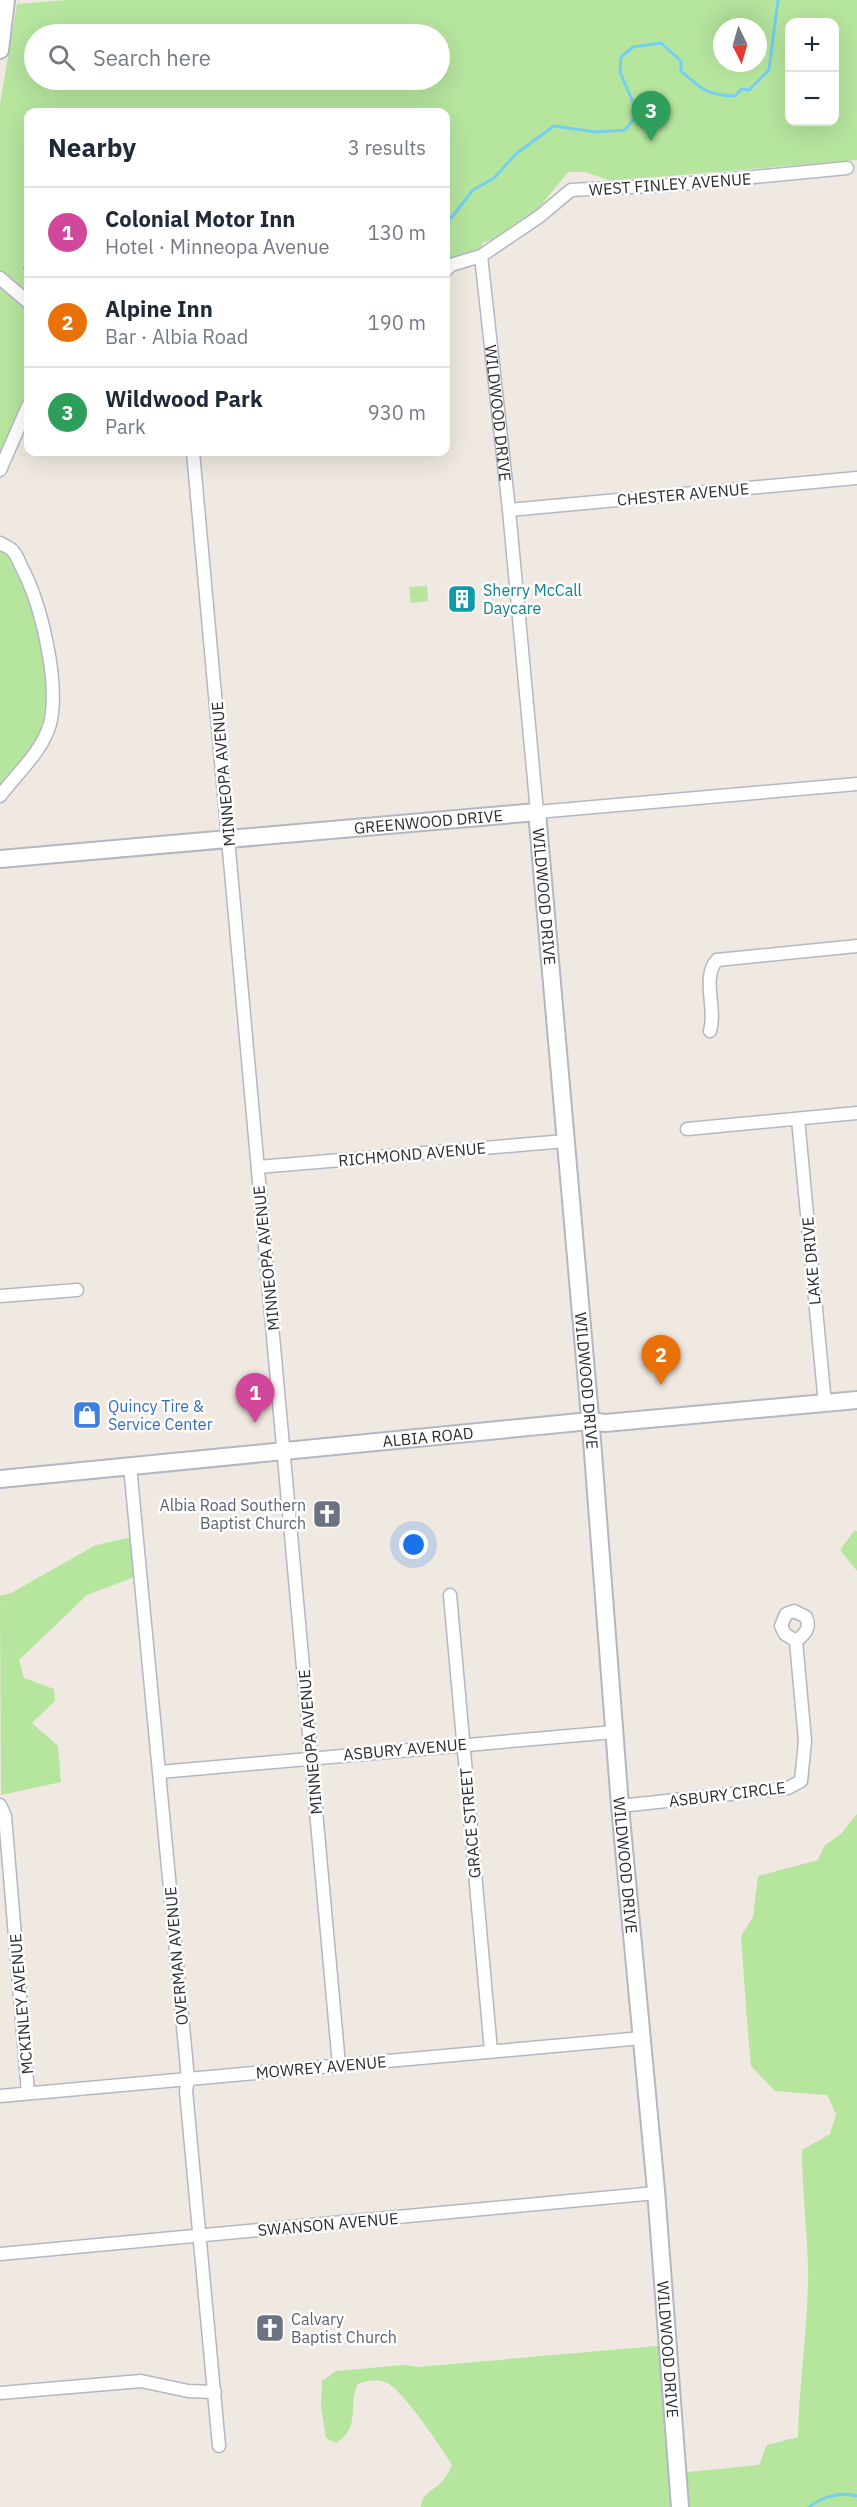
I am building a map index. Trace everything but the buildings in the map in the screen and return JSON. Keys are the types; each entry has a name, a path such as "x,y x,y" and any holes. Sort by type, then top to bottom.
{"street":[{"path":"0,50 6,0"},
{"name":"WEST FINLEY AVENUE","path":"450,266 481,256 540,216 571,190 670,185 847,168"},
{"name":"WILDWOOD DRIVE","path":"481,256 484,265 509,510 566,1141 620,1806 656,2193 680,2507"},
{"path":"0,278 24,299"},
{"path":"0,470 24,415"},
{"name":"MINNEOPA AVENUE","path":"193,456 339,2065"},
{"name":"CHESTER AVENUE","path":"509,510 857,478"},
{"path":"0,543 12,550 28,580 39,608 46,641 52,708 49,726 40,743 28,763 0,796"},
{"name":"GREENWOOD DRIVE","path":"0,859 857,784"},
{"path":"710,1031 714,1018 709,971 717,960 857,946"},
{"path":"687,1129 857,1113"},
{"name":"LAKE DRIVE","path":"798,1119 825,1404"},
{"name":"RICHMOND AVENUE","path":"258,1167 566,1141"},
{"path":"0,1296 77,1290"},
{"name":"ALBIA ROAD","path":"0,1479 590,1422 605,1423 857,1400"},
{"name":"OVERMAN AVENUE","path":"130,1466 188,2079 186,2091 219,2445"},
{"name":"GRACE STREET","path":"450,1595 491,2051"},
{"name":"ASBURY CIRCLE","path":"620,1806 788,1788 801,1781 805,1741 796,1641"},
{"name":"ASBURY AVENUE","path":"160,1772 614,1732"},
{"name":"MCKINLEY AVENUE","path":"1,1807 5,1816 28,2093"},
{"name":"MOWREY AVENUE","path":"0,2096 642,2038"},
{"name":"SWANSON AVENUE","path":"0,2254 656,2193"},
{"path":"0,2393 141,2382 188,2391 215,2392"}],"green space":[{"path":"66,0 857,0 857,160 611,181 585,172 568,172 539,208 506,235 482,243 481,256 450,268 450,108 24,108 24,415 0,470 0,104 17,4"},
{"path":"0,543 12,550 46,641 49,725 0,796"},
{"path":"427,586 428,601 411,603 409,587"},
{"path":"854,1531 857,1531 857,1571 840,1550"},
{"path":"137,1536 140,1575 87,1595 19,1660 24,1678 54,1689 55,1701 32,1723 58,1746 61,1782 1,1795 0,1596 11,1593 96,1545"},
{"path":"857,1814 857,2507 421,2507 424,2497 442,2482 452,2465 414,2410 389,2384 377,2380 358,2384 353,2416 349,2430 344,2437 336,2443 326,2438 321,2407 322,2381 336,2371 403,2365 418,2367 668,2345 678,2473 759,2465 767,2445 798,2437 808,2287 802,2150 830,2134 836,2114 827,2095 775,2091 751,2066 741,1936 753,1917 758,1876 818,1860 824,1846 841,1834"}],"waterway":[{"path":"450,219 473,190 494,178 517,153 554,126 595,132 625,130 638,114 620,72 621,57 633,47 661,43 681,61 681,71 700,87 711,92 735,96 741,89 749,90 769,70 778,0"},
{"path":"809,2507 832,2496 845,2494 857,2496"}],"place":[{"name":"Wildwood Park","path":"651,141"},
{"name":"Sherry McCall Daycare","path":"462,599"},
{"name":"Alpine Inn","path":"661,1385"},
{"name":"Quincy Tire & Service Center","path":"87,1415"},
{"name":"Colonial Motor Inn","path":"255,1423"},
{"name":"Albia Road Southern Baptist Church","path":"327,1514"},
{"name":"Calvary Baptist Church","path":"270,2328"}]}
